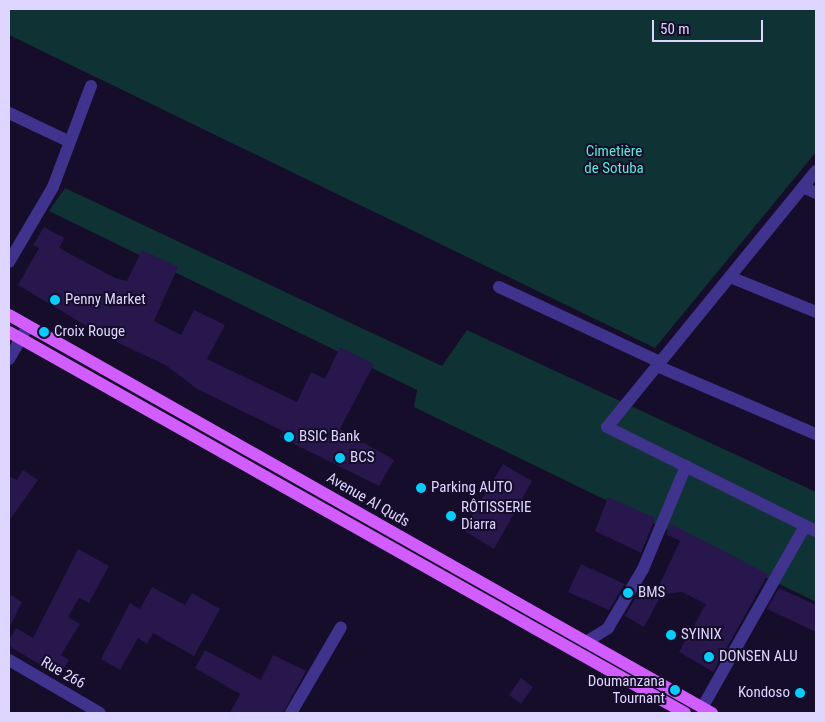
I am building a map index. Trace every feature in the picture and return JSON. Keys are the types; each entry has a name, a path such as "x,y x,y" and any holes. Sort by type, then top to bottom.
{"main road":[{"name":"Avenue Al Quds","path":"9,315 707,711"},
{"name":"Avenue Al Quds","path":"9,332 685,713"}],"street":[{"path":"9,262 53,187 68,141 91,86"},
{"path":"9,112 68,141"},
{"path":"707,711 811,528 607,427 816,171"},
{"path":"803,187 816,193"},
{"path":"730,277 816,312"},
{"path":"499,287 658,364 816,434"},
{"path":"9,359 28,326"},
{"path":"586,642 608,628 643,569 686,466"},
{"path":"291,713 341,627"},
{"name":"Rue 266","path":"9,660 100,713"}],"green space":[{"name":"Cimetière de Sotuba","path":"9,9 816,9 816,152 655,348 9,35"},
{"path":"65,188 442,366 467,330 816,492 816,602 414,407 417,390 49,211"}],"building":[{"path":"44,227 64,238 59,248 115,278 127,281 142,250 178,267 154,321 181,335 194,310 225,325 207,359 297,402 311,372 325,379 340,347 374,364 340,429 394,460 379,486 280,437 283,431 197,389 167,366 100,334 18,285 39,248 33,245"},
{"path":"503,464 532,481 494,549 463,530"},
{"path":"23,470 38,480 9,521 9,476 17,480"},
{"path":"608,497 655,518 641,553 595,531"},
{"path":"671,524 768,574 713,672 679,652 706,604 682,592 662,594 644,627 625,616 644,583 657,590 680,541 666,534"},
{"path":"78,549 109,566 89,603 79,598 68,617 80,624 61,655 69,660 59,676 9,646 9,640 16,628 33,638"},
{"path":"581,564 625,584 609,610 568,592"},
{"path":"152,587 185,605 192,593 220,609 194,656 153,633 147,644 138,638 120,670 101,659 130,603 140,609"},
{"path":"779,588 816,605 816,632 767,609"},
{"path":"9,594 22,602 9,628"},
{"path":"205,650 261,680 273,655 306,671 283,713 230,713 240,694 195,668"},
{"path":"521,678 533,687 521,704 509,695"}],"place":[{"name":"Penny Market","path":"55,300"},
{"name":"Croix Rouge","path":"44,332"},
{"name":"BSIC Bank","path":"289,437"},
{"name":"BCS","path":"340,458"},
{"name":"Parking AUTO","path":"421,488"},
{"name":"RÔTISSERIE Diarra","path":"451,516"},
{"name":"BMS","path":"628,593"},
{"name":"SYINIX","path":"671,635"},
{"name":"DONSEN ALU","path":"709,657"},
{"name":"Doumanzana Tournant","path":"675,690"},
{"name":"Kondoso","path":"800,693"}]}
